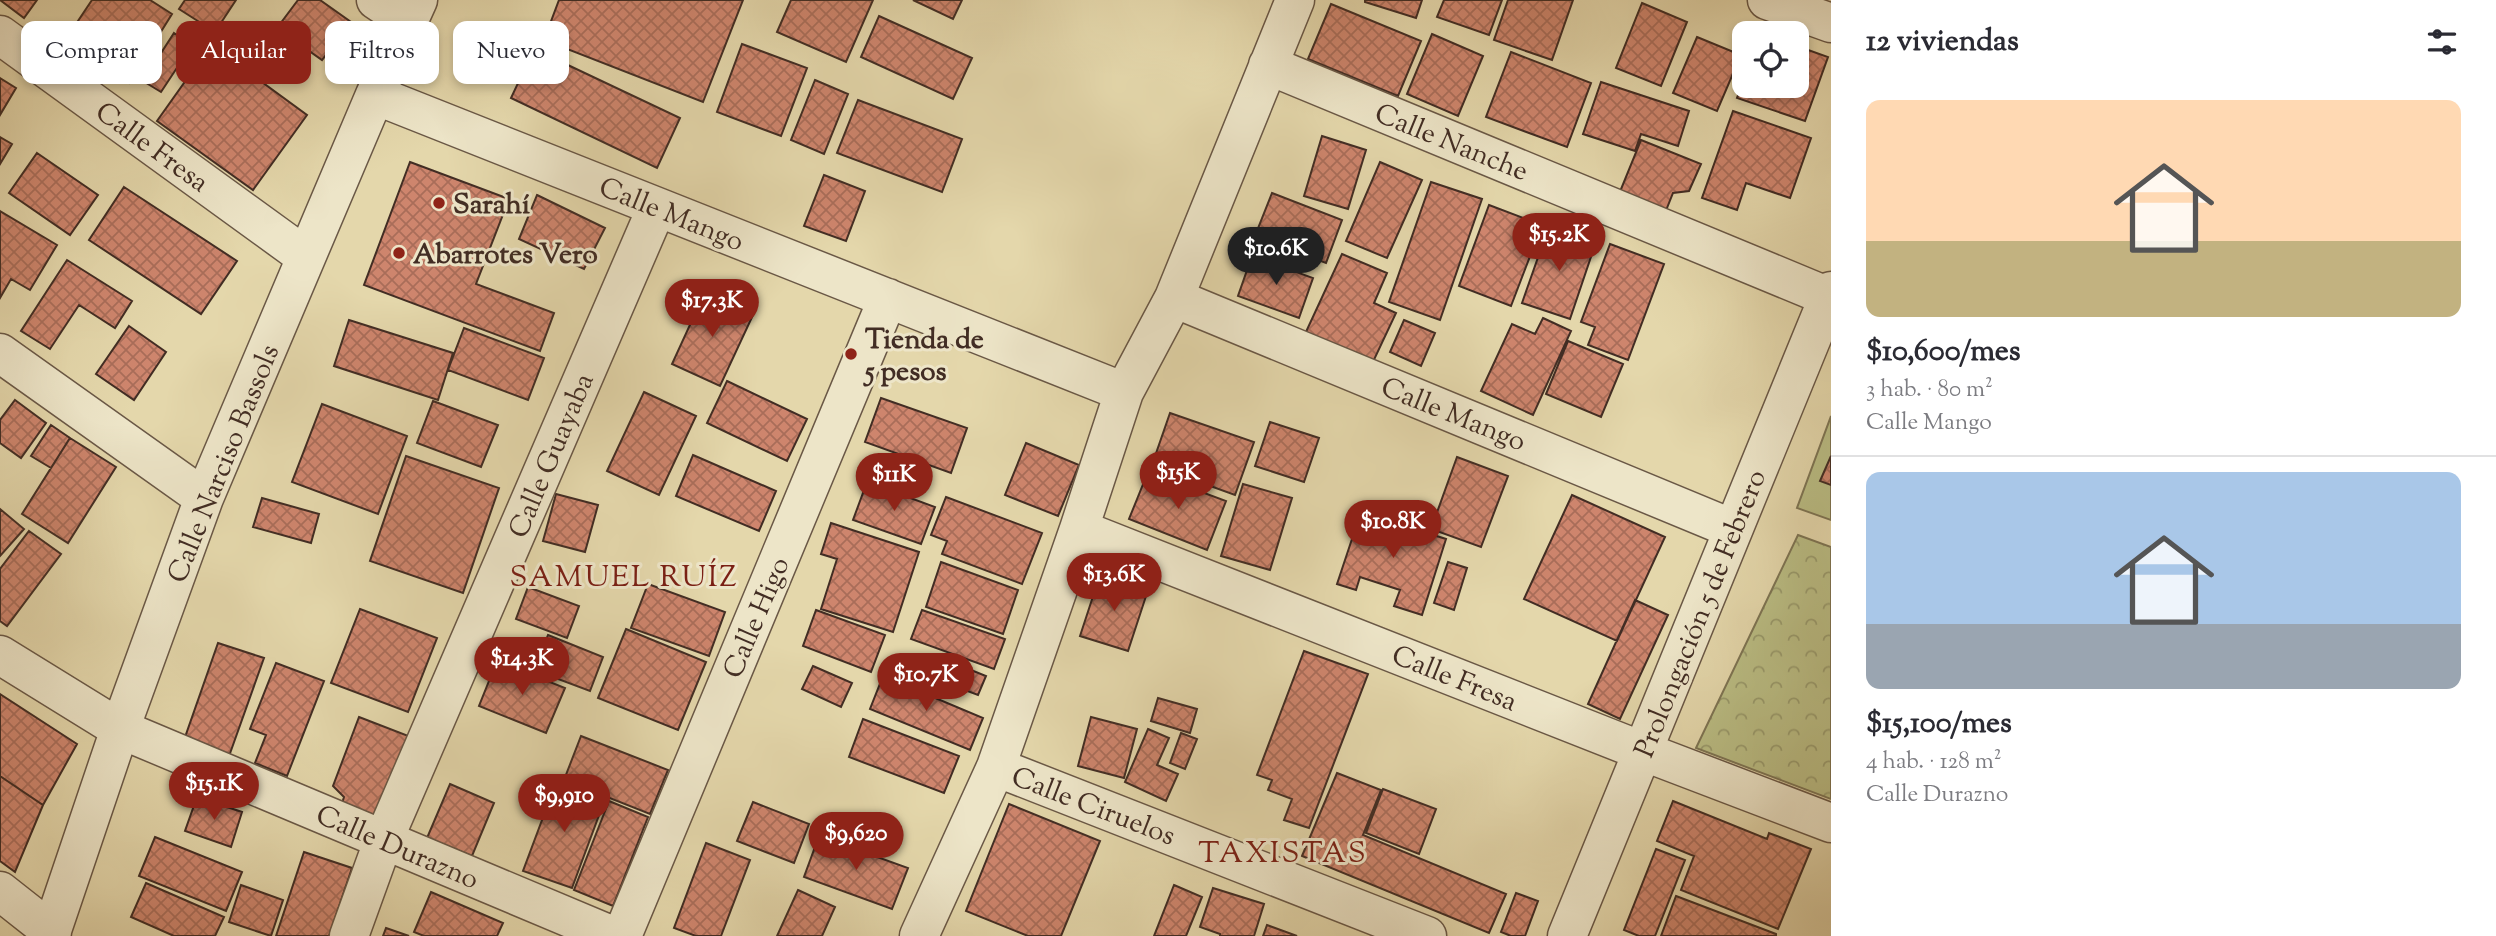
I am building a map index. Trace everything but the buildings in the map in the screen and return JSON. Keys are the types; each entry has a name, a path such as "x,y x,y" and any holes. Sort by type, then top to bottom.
{"street":[{"path":"376,0 413,11"},
{"path":"919,936 996,767 1124,392 1174,298 1295,0"},
{"path":"1767,0 1831,23"},
{"path":"1815,0 1831,11"},
{"name":"Calle Narciso Bassols","path":"51,934 120,729 204,498 413,11"},
{"name":"Calle Fresa","path":"0,35 306,257"},
{"name":"Calle Nanche","path":"1268,65 1830,294"},
{"name":"Calle Mango","path":"375,95 1124,392"},
{"name":"Calle Guayaba","path":"349,936 384,839 657,207"},
{"name":"Prolongación 5 de Febrero","path":"1567,936 1830,294"},
{"name":"Calle Mango","path":"1174,298 1733,528"},
{"name":"Calle Higo","path":"622,936 888,299"},
{"path":"5,367 204,498"},
{"name":"Calle Fresa","path":"1079,528 1831,823"},
{"name":"Calle Durazno","path":"0,655 120,729 613,936"},
{"name":"Calle Ciruelos","path":"996,767 1427,936"},
{"path":"0,891 51,934"}],"green space":[{"path":"1831,416 1831,520 1797,508"},
{"path":"1798,535 1831,547 1831,799 1696,748"}],"place":[{"name":"Sarahí","path":"439,203"},
{"name":"Abarrotes Vero","path":"399,253"},
{"name":"Tienda de 5 pesos","path":"851,354"}],"district":[{"name":"SAMUEL RUÍZ","path":"624,576"},
{"name":"TAXISTAS","path":"1283,852"}]}
